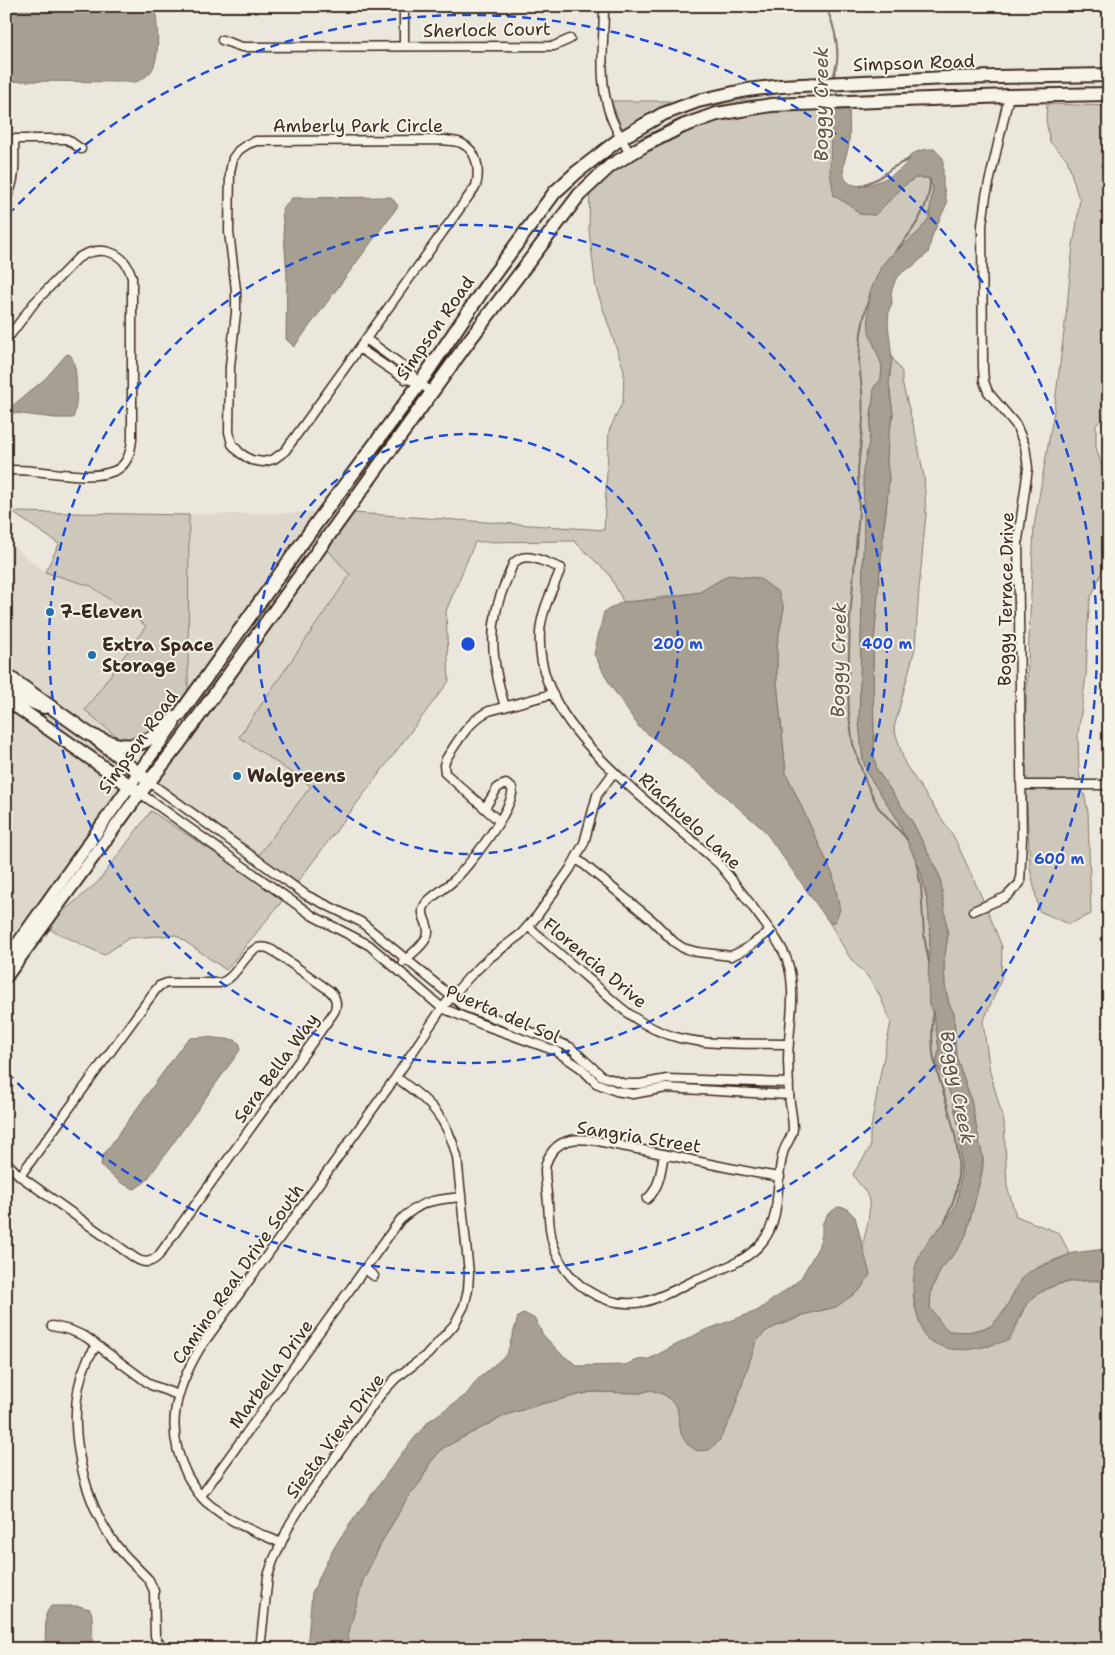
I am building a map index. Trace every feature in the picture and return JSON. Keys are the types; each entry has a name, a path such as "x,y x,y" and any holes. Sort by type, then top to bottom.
{"main road":[{"path":"1009,96 1012,90 1025,82 1054,75"},
{"name":"Simpson Road","path":"6,960 487,284 555,192 577,172 621,138 663,114 698,101 747,90 802,84 947,78 1109,75"},
{"name":"Simpson Road","path":"6,977 140,793 178,745 568,206 600,174 630,154 683,126 717,114 771,105 1109,94"},
{"path":"315,554 312,544 314,532 332,508 340,492"},
{"path":"6,674 89,734 149,782"},
{"path":"6,686 27,700 60,713"},
{"path":"6,699 140,793"},
{"path":"89,734 119,746 132,746 156,735 180,714"},
{"path":"25,933 23,944 25,952"}],"street":[{"path":"404,6 404,46"},
{"path":"604,6 603,71 605,95 611,117 630,154"},
{"name":"Sherlock Court","path":"222,40 242,47 554,46 570,39"},
{"name":"Boggy Terrace Drive","path":"973,911 1006,897 1020,883 1022,838 1018,540 1028,468 1024,446 1016,425 988,392 984,381 983,368 982,225 986,196 1009,96"},
{"path":"6,198 12,189 14,179 10,139 67,139 81,149"},
{"name":"Amberly Park Circle","path":"444,140 461,143 472,152 478,163 479,173 476,186 366,339 285,451 274,459 263,462 252,460 240,453 232,444 229,432 230,366 236,313 236,290 229,232 230,172 233,158 239,150 248,144 256,141 444,140"},
{"path":"6,339 12,334 34,303 78,258 87,253 105,251 118,256 129,268 132,278 132,439 128,458 115,471 101,474 60,475 6,470"},
{"path":"366,339 410,371 418,382 432,392"},
{"path":"359,348 405,379 418,382"},
{"name":"Riachuelo Lane","path":"505,707 497,678 494,653 496,612 513,564 517,559 524,556 561,568 543,614 540,632 540,652 552,694 580,736 598,757 720,864 770,931 786,959 791,979 792,995 789,1044 789,1095 791,1111"},
{"path":"499,821 445,773 444,765 446,759 472,722 480,715 552,694"},
{"name":"Camino Real Drive South","path":"281,1544 231,1521 208,1504 192,1486 182,1466 176,1444 174,1426 175,1406 191,1364 200,1348 396,1077 442,1008 482,965 522,934 570,869 584,843 597,795 614,772"},
{"name":"Puerta del Sol","path":"149,782 306,895 361,922 463,1006 570,1047 602,1076 625,1084 640,1084 667,1079 789,1084"},
{"path":"397,968 426,938 428,932 422,911 423,907 468,866 488,840 512,796 512,788 506,784 498,787 485,808"},
{"path":"1021,785 1109,785"},
{"name":"Puerta del Sol","path":"140,793 267,885 320,920 370,945 442,1008 556,1051 581,1068 596,1082 616,1091 633,1094 666,1088 789,1095"},
{"path":"576,858 683,948 697,952 731,956 744,950 770,931"},
{"path":"320,920 327,906"},
{"name":"Florencia Drive","path":"528,926 615,1005 656,1030 679,1038 702,1042 789,1044"},
{"name":"Sera Bella Way","path":"6,1162 20,1176 135,1258 145,1262 152,1262 159,1255 332,1015 336,1007 334,996 330,991 272,950 263,947 251,951 232,977 223,982 163,984 151,995 20,1176"},
{"name":"Siesta View Drive","path":"260,1649 268,1576 290,1524 309,1494 382,1394 396,1378 428,1354 454,1326 464,1306 468,1290 469,1273 457,1157 452,1138 443,1120 429,1102 396,1077"},
{"name":"Sangria Street","path":"780,1177 576,1139 567,1141 558,1145 549,1156 546,1165 545,1179 552,1236 557,1254 564,1267 576,1282 587,1291 600,1298 625,1303 649,1300 750,1255 762,1242 771,1227 774,1215 780,1177 783,1152 792,1130 791,1111"},
{"path":"647,1199 657,1186 664,1154"},
{"name":"Marbella Drive","path":"201,1496 400,1220 414,1208 425,1202 461,1197"},
{"path":"365,1269 374,1276"},
{"path":"52,1326 78,1334 97,1345 151,1385 178,1395"},
{"path":"97,1345 87,1360 80,1384 77,1405 80,1460 84,1478 94,1505 113,1541 152,1585 154,1592 155,1646 166,1649"}],"shaded area":[{"path":"732,100 832,100 840,199 856,209 859,214 875,215 905,185 915,178 928,178 933,187 929,218 919,232 888,258 875,280 882,366 881,380 872,404 869,442 863,471 864,518 859,723 863,760 868,775 896,817 920,869 928,904 930,935 929,1004 934,1016 939,1050 936,1063 950,1092 959,1127 961,1177 958,1199 952,1214 933,1235 916,1269 913,1294 915,1307 925,1337 952,1349 990,1346 1017,1326 1024,1308 1036,1295 1055,1285 1076,1281 1109,1281 1109,1649 347,1649 349,1631 363,1580 384,1538 408,1497 421,1481 430,1463 443,1448 506,1415 591,1392 640,1393 651,1390 665,1395 677,1407 756,1342 766,1331 790,1322 802,1315 836,1307 870,1275 863,1247 869,1215 868,1197 853,1174 870,1148 870,1133 891,1022 879,994 868,977 850,958 829,922 835,922 833,875 786,773 777,682 777,644 784,608 728,576 700,592 624,603 609,574 574,541 475,542 446,611 449,681 296,884 258,856 311,786 239,737 350,575 327,549 354,513 604,530 609,431 623,401 624,370 596,288 589,230 590,184 628,146 642,137 681,118"},
{"path":"611,101 704,101 624,133"},
{"path":"1047,104 1109,106 1109,412 1096,425 1096,447 1109,491 1109,555 1090,600 1086,676 1078,734 1081,781 1025,781 1025,729 1034,526 1054,411 1080,198 1067,159 1050,142 1046,120"},
{"path":"891,356 902,372 902,382 924,477 926,514 915,648 894,728 905,764 954,837 984,902 968,909 970,916 987,909 1002,947 1001,980 983,1022 990,1072 1004,1122 1007,1186 1016,1216 1059,1233 1070,1254 1040,1266 1021,1279 1004,1311 994,1323 989,1327 968,1332 949,1331 930,1308 931,1291 941,1269 958,1249 966,1235 983,1169 983,1159 970,1096 956,1056 954,1013 949,1004 945,986 944,961 948,935 940,877 913,823 877,770 874,756 873,654 889,477 887,464 888,439 893,414 889,384"},
{"path":"12,512 189,515 188,697 174,715 161,727 145,736 123,742 85,710 146,626 91,586 45,572 59,544"},
{"path":"331,512 188,697 189,515"},
{"path":"350,513 354,513 327,549 350,574 239,737 311,786 258,856 155,781"},
{"path":"6,541 45,572 90,586 147,626 85,710 123,742 104,737 6,670"},
{"path":"6,691 37,709 59,716 133,773 129,780"},
{"path":"6,704 124,786 22,931 6,931"},
{"path":"1026,789 1083,789 1088,812 1091,914 1069,924 1039,911 1030,867"},
{"path":"151,811 283,900 226,970 176,935 129,938 104,955 47,928 52,921 98,882"}],"water":[{"path":"6,6 155,6 158,39 155,63 149,74 136,82 6,82"},
{"path":"832,100 849,100 849,143 843,172 848,182 855,185 863,185 882,180 904,166 912,154 934,149 943,158 943,184 947,203 932,236 928,253 896,279 891,292 892,303 889,310 888,324 892,359 889,384 893,414 888,439 888,493 873,654 874,756 877,770 913,823 940,877 948,935 944,961 945,986 949,1004 954,1013 956,1056 970,1096 983,1159 980,1181 966,1235 958,1249 941,1269 931,1291 930,1308 949,1331 968,1332 989,1327 1004,1311 1021,1279 1029,1272 1073,1253 1105,1249 1109,1251 1109,1281 1074,1281 1062,1283 1040,1292 1024,1308 1009,1340 974,1349 950,1349 927,1339 923,1333 914,1299 913,1279 917,1261 921,1252 947,1219 956,1204 960,1183 961,1142 953,1103 936,1063 939,1050 934,1016 929,1004 930,935 928,904 920,869 896,817 868,775 863,760 859,723 864,518 863,471 869,442 874,387 881,379 882,366 869,332 868,311 870,292 881,267 888,258 919,232 929,218 933,187 928,178 915,178 905,185 875,215 859,214 850,205 834,196 830,172"},
{"path":"391,197 398,206 294,347 286,339 287,275 282,209 292,198"},
{"path":"69,354 75,366 77,385 73,418 55,418 14,413 11,407 45,379"},
{"path":"728,575 759,578 778,592 784,608 777,644 777,682 786,773 833,875 840,910 835,922 829,922 764,830 695,770 639,727 611,686 594,654 604,612 622,602 660,599 700,592"},
{"path":"205,1037 235,1040 240,1044 240,1050 146,1181 135,1189 125,1185 101,1165 102,1157 185,1042 191,1038"},
{"path":"838,1207 846,1208 855,1217 870,1275 860,1290 836,1307 802,1315 766,1331 756,1342 732,1416 719,1441 709,1450 697,1451 687,1444 681,1434 677,1407 665,1395 651,1390 640,1393 591,1392 506,1415 443,1448 430,1463 421,1481 408,1497 384,1538 363,1580 349,1631 347,1649 307,1649 312,1593 340,1538 402,1453 429,1421 466,1395 478,1379 507,1354 518,1317 524,1313 535,1319 543,1335 561,1354 578,1366 625,1365 638,1360 649,1359 703,1331 757,1311 793,1285 801,1278 818,1248 822,1235 822,1224 828,1214"},
{"path":"51,1606 79,1606 90,1609 92,1615 93,1649 45,1649 46,1614"}],"waterway":[{"name":"Boggy Creek","path":"825,6 835,33 837,62 834,78"},
{"name":"Boggy Creek","path":"836,87 837,97"},
{"name":"Boggy Creek","path":"861,186 879,178 909,159"},
{"name":"Boggy Creek","path":"895,252 908,236 924,209 930,179"},
{"name":"Boggy Creek","path":"870,295 861,333 859,362 863,420 858,470 859,511 850,619 849,715 853,744 865,780 878,807 907,839"},
{"name":"Boggy Creek","path":"916,861 921,886 924,936 929,963"},
{"name":"Boggy Creek","path":"933,1010 932,1041 934,1059 952,1121 958,1153 956,1191 945,1222"}],"place":[{"name":"7-Eleven","path":"50,612"},
{"name":"Extra Space Storage","path":"92,655"},
{"name":"Walgreens","path":"237,776"}]}
